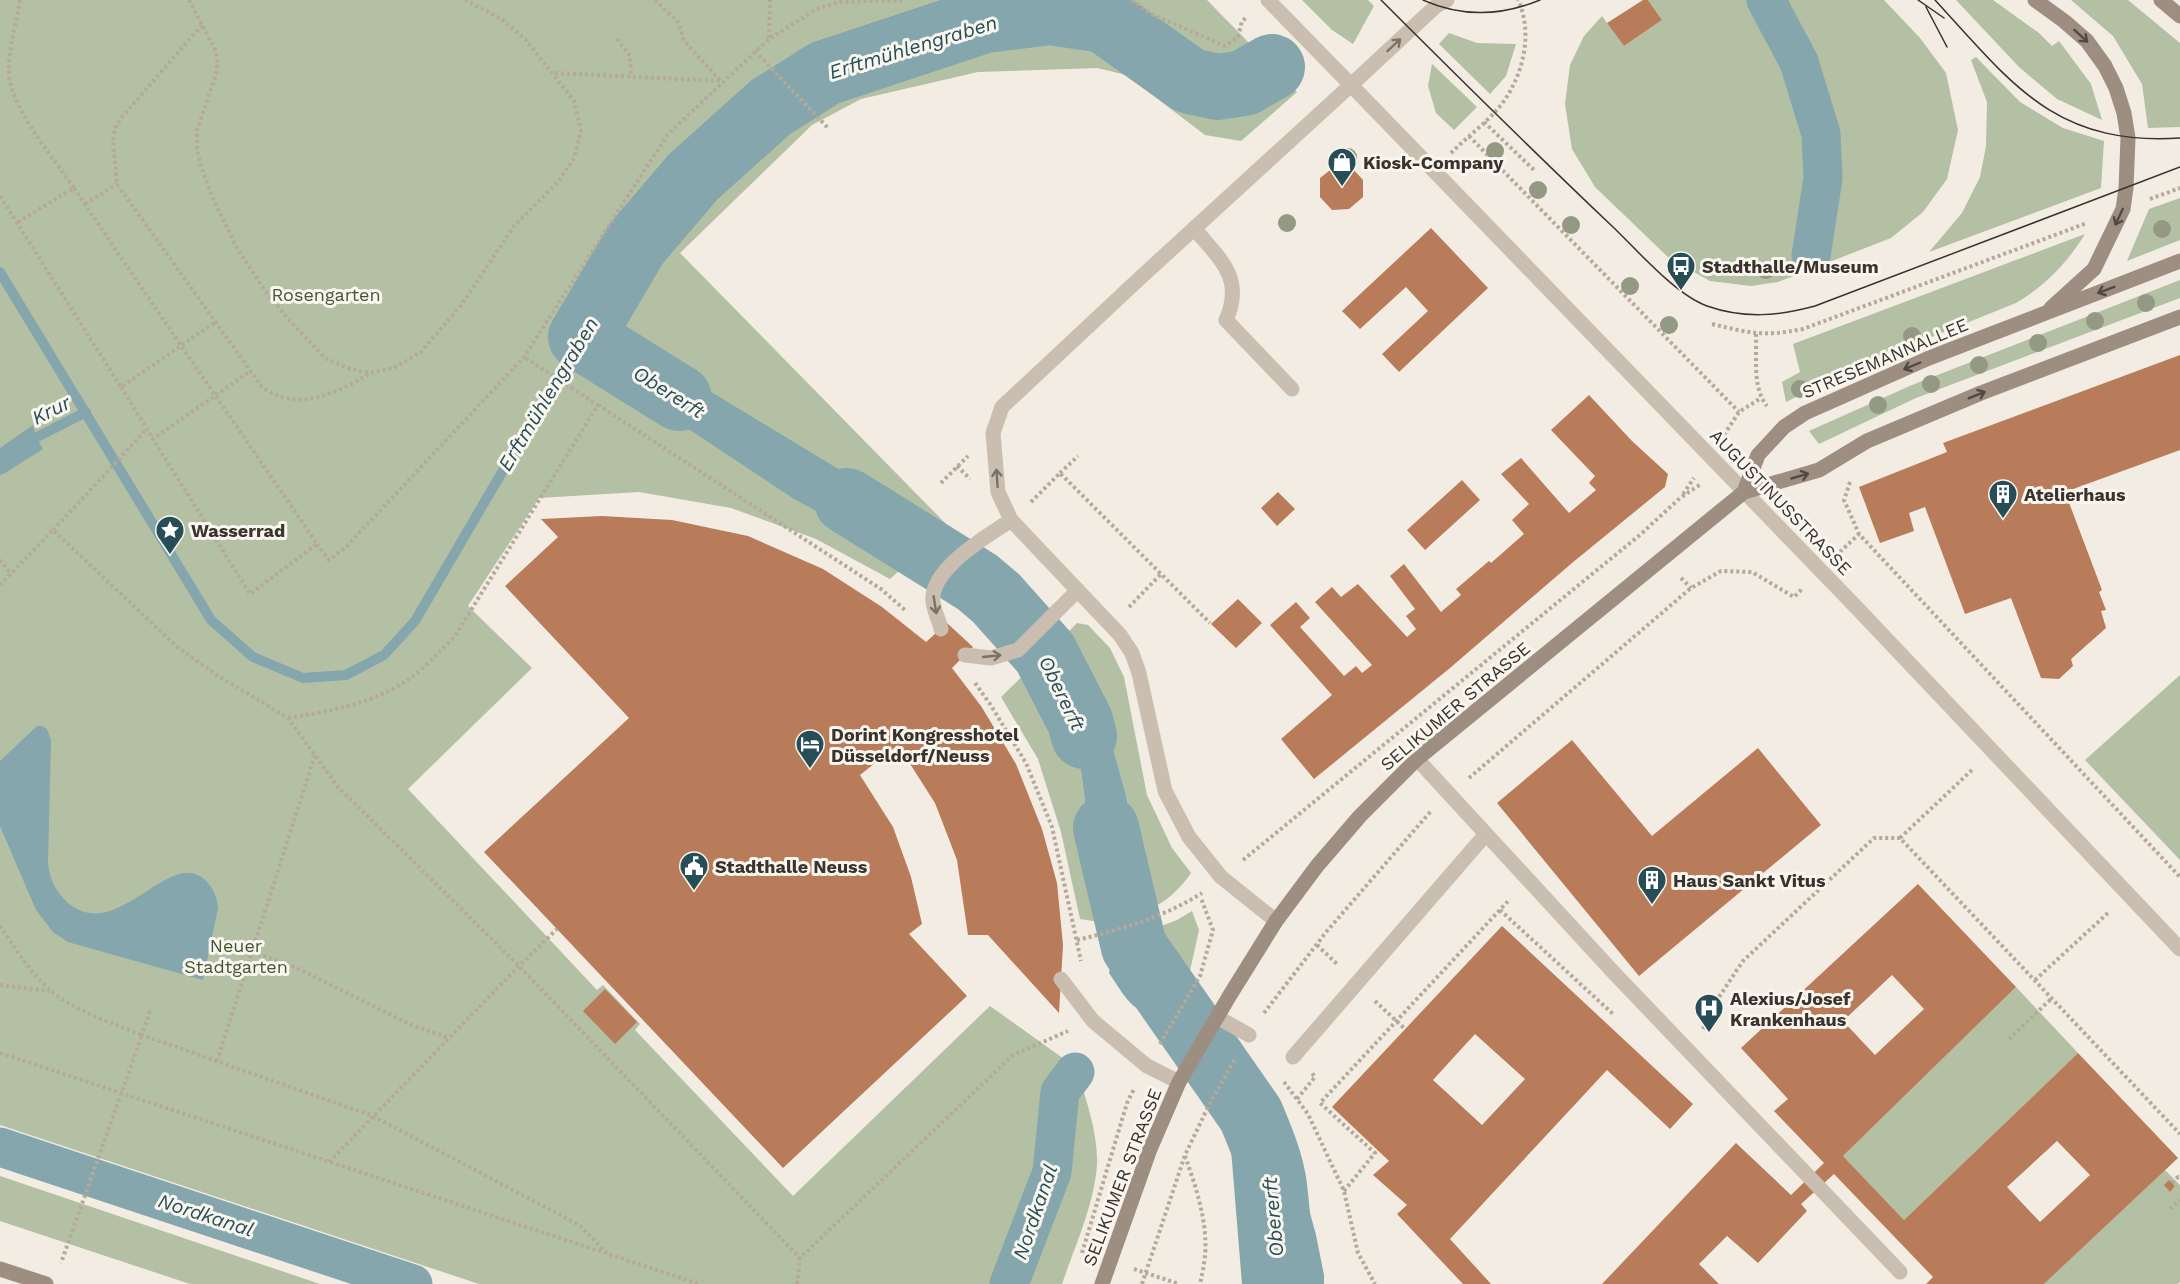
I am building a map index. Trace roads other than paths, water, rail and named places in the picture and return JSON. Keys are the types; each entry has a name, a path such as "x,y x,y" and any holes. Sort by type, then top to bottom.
{"street":[{"name":"AUGUSTINUSSTRASSE","path":"1268,0 1821,571 2180,949"},
{"path":"1276,921 1221,877 1189,837 1165,791 1139,673 1132,653 1111,626 1011,520 998,492 993,432 1002,407 1436,6 1447,0"},
{"path":"2035,0 2087,41 2105,66 2124,113 2128,138 2123,209 2094,269 2045,314"},
{"path":"2161,0 2180,16"},
{"path":"1194,228 1228,271 1231,279 1234,288 1233,305 1226,320 1292,389"},
{"name":"STRESEMANNALLEE","path":"1744,492 1758,455 1784,427 1805,413 1929,358 2180,261"},
{"path":"1744,492 1819,470 1868,441 1981,393 2180,317"},
{"name":"SELIKUMER STRASSE","path":"1102,1284 1150,1149 1183,1076 1276,921 1317,866 1360,816 1417,759 1744,492"},
{"path":"941,629 932,600 937,581 964,552 1011,520"},
{"path":"965,655 991,658 1018,650 1078,590"},
{"path":"1417,759 1528,880 1900,1272"},
{"path":"1293,1057 1486,834"},
{"path":"1061,979 1093,1021 1148,1066 1183,1076"},
{"path":"1214,1023 1249,1035"},
{"path":"0,1269 46,1284"}],"water":[{"path":"620,323 642,350 855,479 938,534 909,561 794,499 684,426 590,371"},
{"path":"33,425 36,437 43,449 0,475 0,448"},
{"path":"989,571 1028,609 1007,629 965,594"},
{"path":"1061,639 1086,668 1101,708 1126,795 1146,909 1109,921 1098,887 1081,771 1054,698 1033,666"},
{"path":"37,726 47,729 51,740 48,863 56,890 68,903 82,911 96,913 110,911 124,905 176,875 192,873 199,876 210,886 218,908 203,980 68,942 53,932 36,910 0,826 0,761"},
{"path":"1146,932 1190,971 1173,1005 1161,1014 1149,1014 1134,1006 1109,973 1116,942"},
{"path":"1238,1069 1272,1111 1306,1198 1316,1235 1324,1284 1242,1284 1230,1137 1215,1115"}],"waterway":[{"path":"1766,0 1799,62 1821,134 1823,178 1811,256"},
{"name":"Erftmühlengraben","path":"679,398 581,337 636,244 693,177 771,107 825,73 985,20 1051,12 1104,20 1190,81 1218,87 1244,83 1272,67"},
{"name":"Erftmühlengraben","path":"0,272 211,620 253,657 303,678 346,675 384,655 415,621 581,337"},
{"name":"Krur","path":"0,456 86,412"},
{"name":"Obererft","path":"847,501 977,582 996,598 1045,653 1080,721 1084,736"},
{"name":"Obererft","path":"1106,828 1134,947 1251,1115 1261,1141 1273,1177 1278,1223 1278,1284"},
{"name":"Nordkanal","path":"1009,1284 1052,1172 1060,1092 1075,1072"},
{"name":"Nordkanal","path":"0,1147 413,1284"}],"tram line":[{"path":"1381,0 1670,282 1707,306 1734,313 1774,314 1815,306 2180,167"},
{"path":"1423,0 1437,6 1466,12 1496,12 1540,0"},
{"path":"1918,0 1944,18"},
{"path":"1935,0 2013,83 2040,104 2068,120 2100,132 2137,138 2180,138"},
{"path":"1926,7 1947,47"}],"place":[{"name":"Kiosk-Company","path":"1342,188"},
{"name":"Stadthalle/Museum","path":"1681,292"},
{"name":"Atelierhaus","path":"2003,520"},
{"name":"Wasserrad","path":"170,556"},
{"name":"Dorint Kongresshotel Düsseldorf/Neuss","path":"810,770"},
{"name":"Stadthalle Neuss","path":"694,892"},
{"name":"Haus Sankt Vitus","path":"1652,906"},
{"name":"Alexius/Josef Krankenhaus","path":"1709,1034"}],"park label":[{"name":"Rosengarten","path":"326,294"},
{"name":"Neuer Stadtgarten","path":"236,955"}]}
